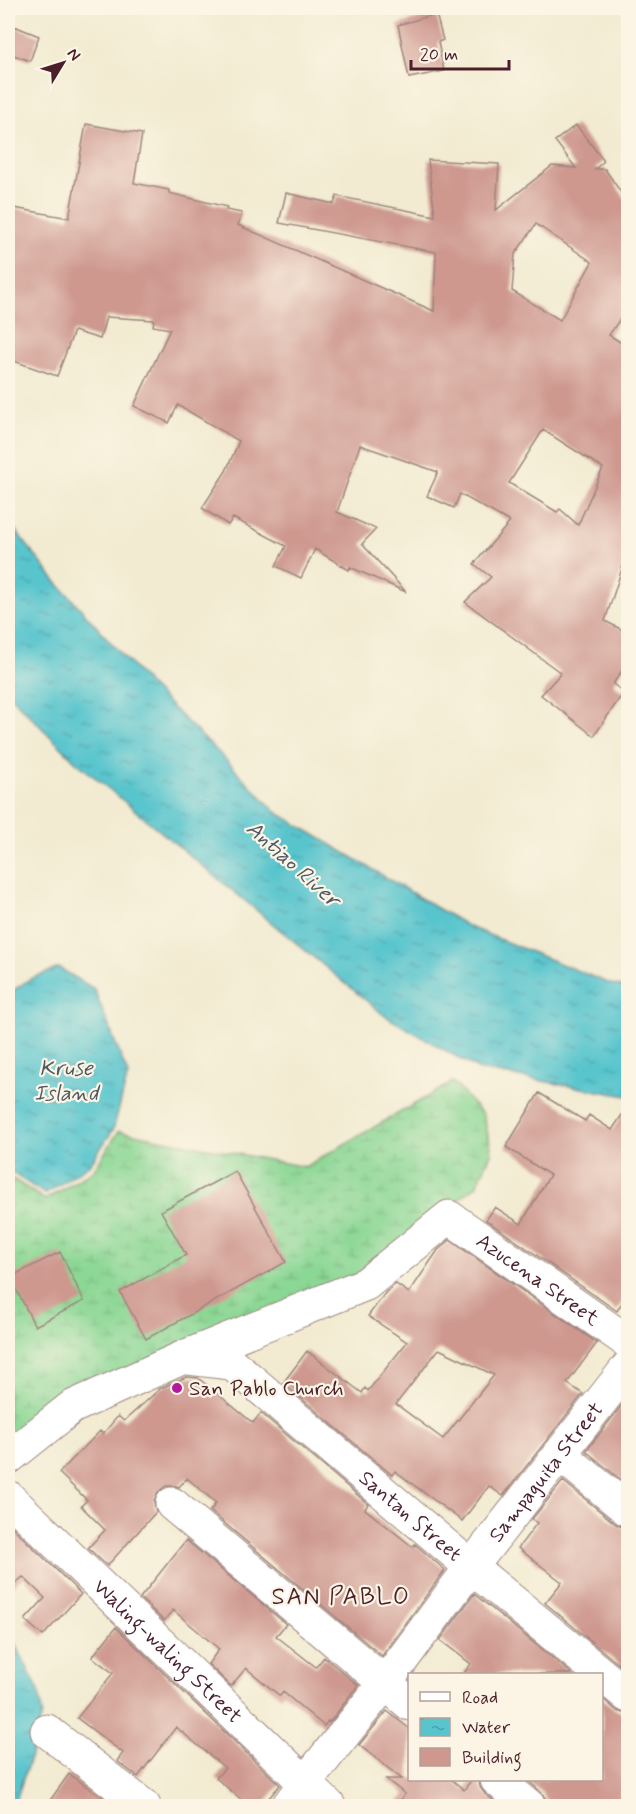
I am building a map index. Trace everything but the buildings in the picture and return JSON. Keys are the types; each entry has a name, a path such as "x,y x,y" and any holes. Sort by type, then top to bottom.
{"street":[{"name":"Azucena Street","path":"184,1357 366,1284 449,1217 628,1342"},
{"path":"8,1458 72,1407 184,1357"},
{"name":"Santan Street","path":"184,1357 231,1363 471,1567 600,1673"},
{"name":"Sampaguita Street","path":"296,1795 628,1367"},
{"path":"561,1455 628,1510"},
{"name":"Waling-waling Street","path":"8,1497 296,1795 329,1806"},
{"path":"172,1504 408,1702"},
{"name":"Santan Street","path":"603,1675 628,1696"},
{"path":"47,1731 144,1806"},
{"path":"499,1781 529,1806"}],"green space":[{"path":"453,1082 483,1115 492,1152 476,1186 359,1275 8,1441 8,1176 45,1200 93,1171 119,1131 305,1167"}],"water":[{"name":"Antiao River","path":"8,521 53,578 148,684 276,812 469,927 613,985 628,988 628,1096 480,1070 385,1016 75,761 8,694"},
{"name":"Kruse Island","path":"59,968 94,989 128,1075 113,1130 90,1164 45,1194 8,1170 8,994 30,979"},
{"path":"8,1630 39,1691 42,1714 36,1740 14,1806 8,1806 8,1733 15,1687 8,1672"}],"place":[{"name":"San Pablo Church","path":"177,1388"}],"district":[{"name":"SAN PABLO","path":"341,1596"}]}
